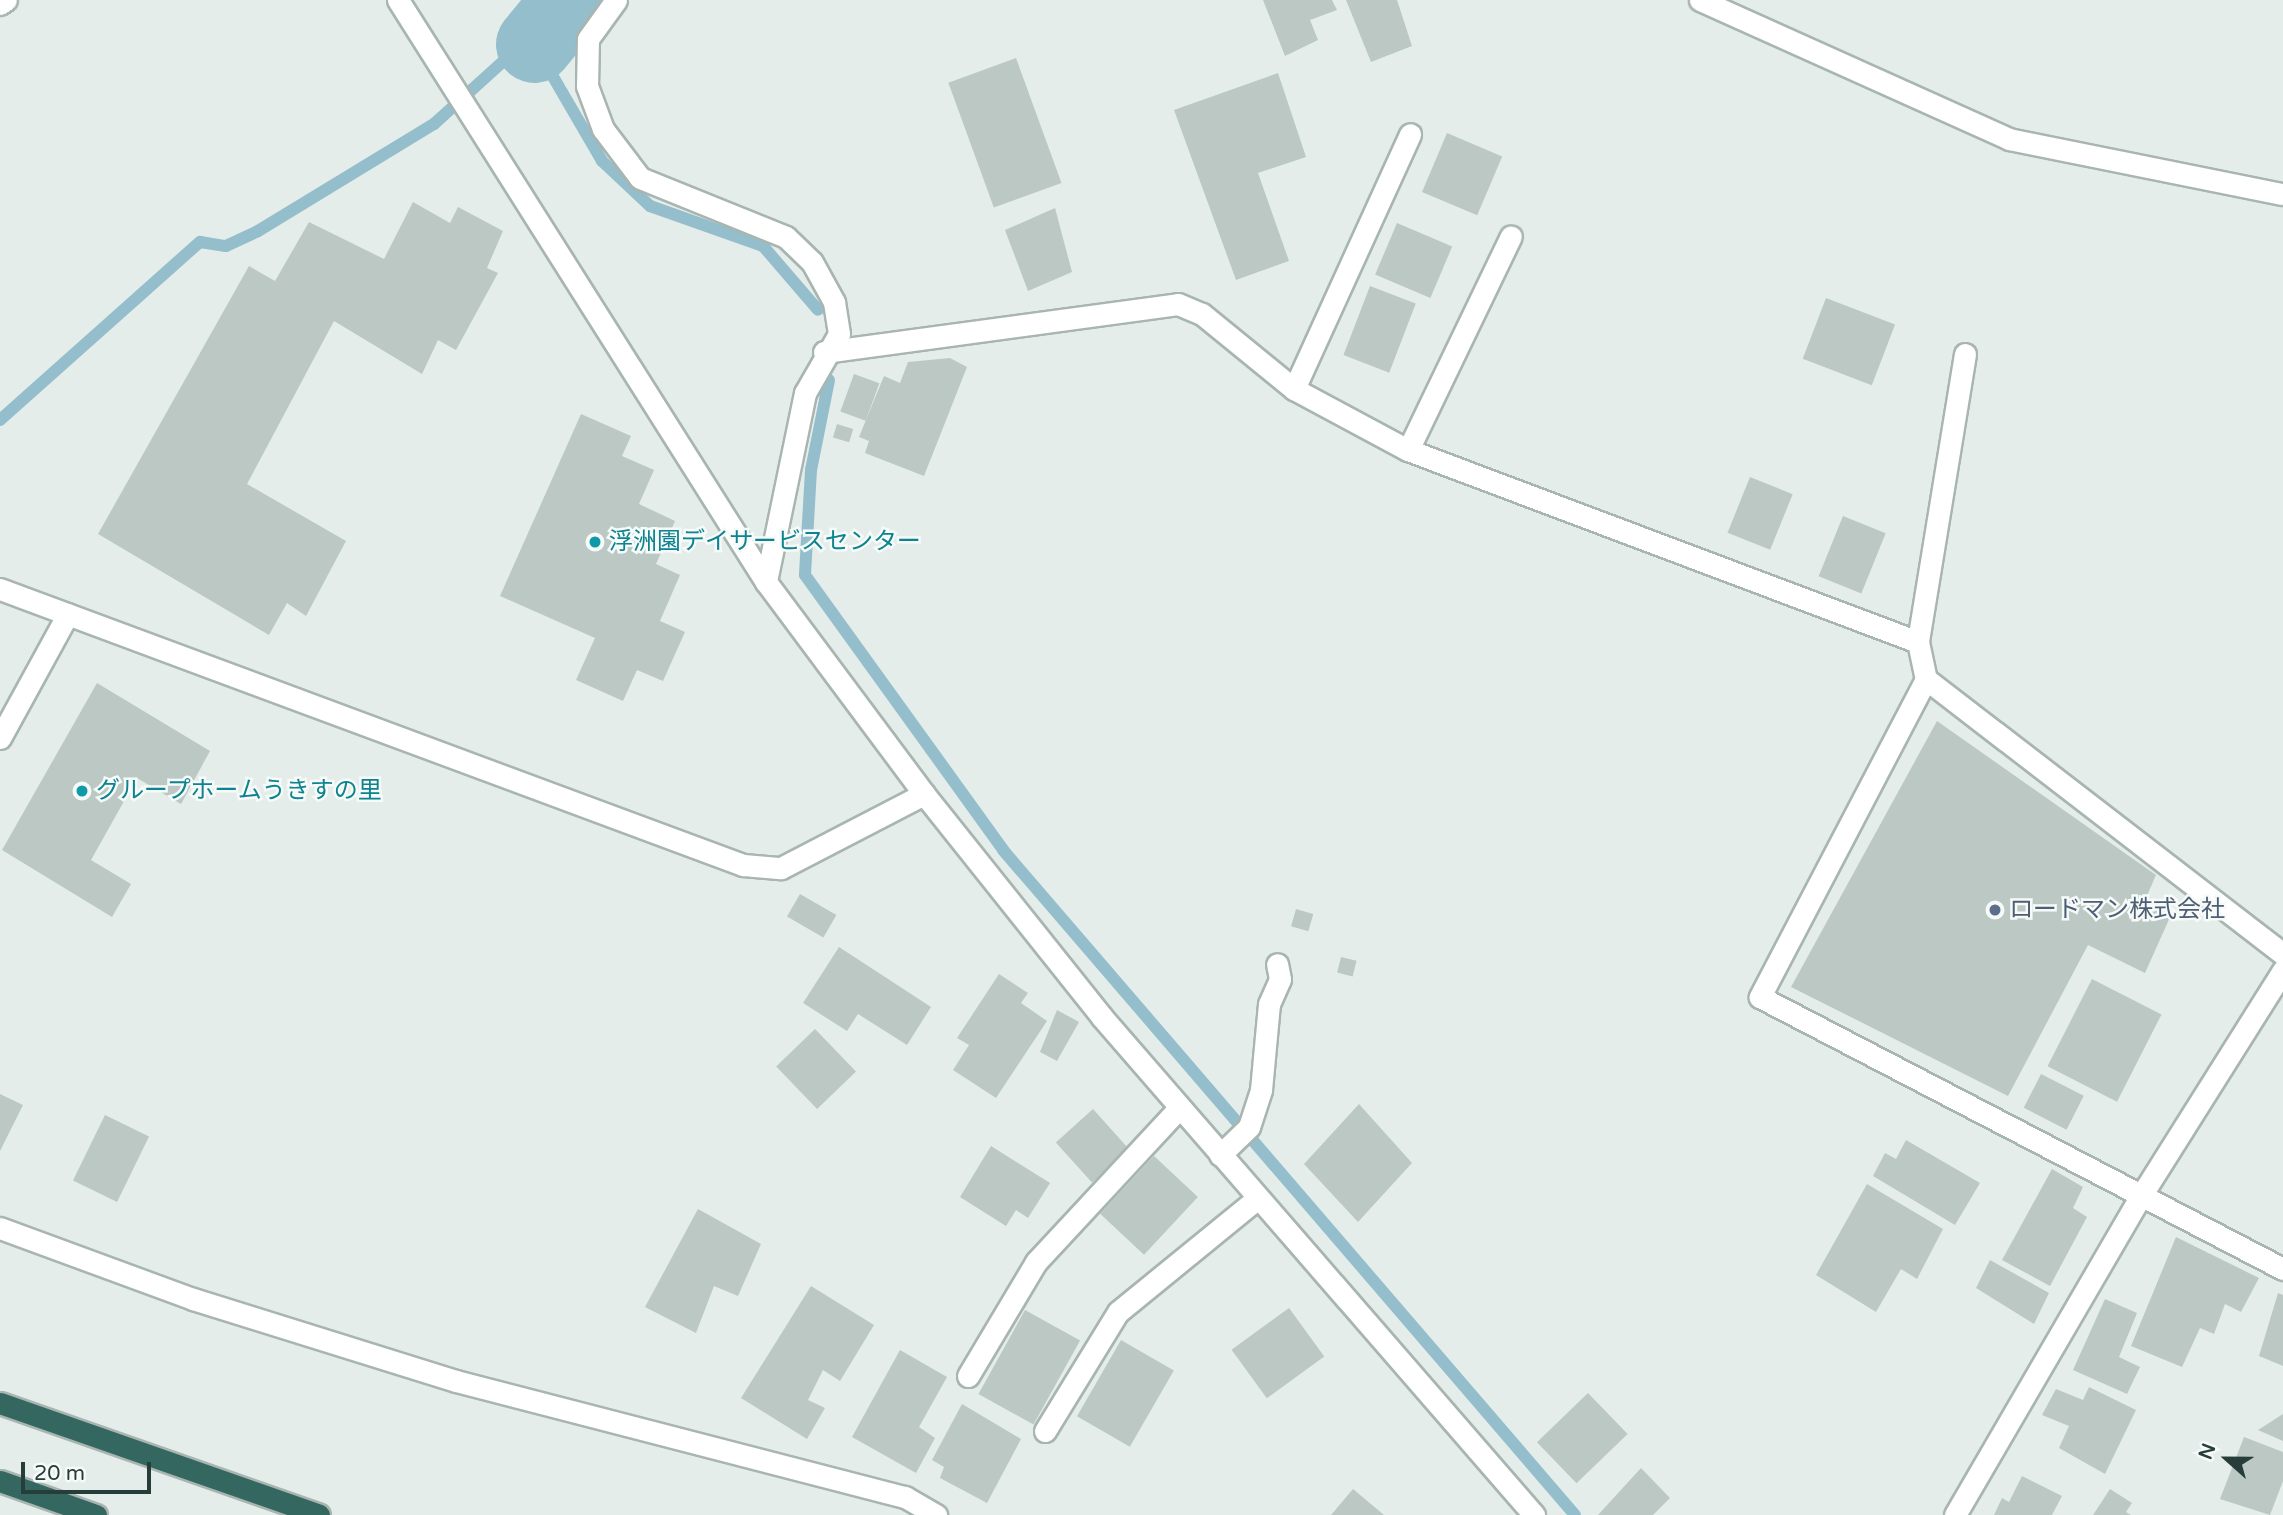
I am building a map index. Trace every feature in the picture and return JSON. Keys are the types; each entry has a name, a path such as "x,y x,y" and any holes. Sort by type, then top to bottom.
{"highway":[{"path":"0,1403 319,1515"},
{"path":"0,1481 96,1515"}],"street":[{"path":"0,4 6,0"},
{"path":"398,0 766,582 924,794 1179,1108 1534,1515"},
{"path":"616,0 588,39 587,86 603,129 640,178 786,237 813,262 834,302 839,334 824,352 791,445 766,582"},
{"path":"1700,0 2009,139 2283,194"},
{"path":"1294,389 1410,134"},
{"path":"1408,450 1511,236"},
{"path":"824,352 1178,304 1202,314 1294,389 1408,450 1918,642"},
{"path":"1965,354 1918,642 1926,679 1760,997 2139,1199 2283,1269"},
{"path":"0,589 743,865 781,868 924,794"},
{"path":"0,738 68,614"},
{"path":"1926,679 2283,954"},
{"path":"1220,1155 1243,1133 1261,1090 1269,1004 1280,979 1277,964"},
{"path":"1955,1515 2139,1199 2283,970"},
{"path":"968,1376 1036,1262 1179,1108"},
{"path":"1045,1431 1118,1312 1258,1198"},
{"path":"0,1228 193,1299 456,1381 905,1497 936,1515"}],"building":[{"path":"1263,0 1332,0 1337,10 1310,20 1318,40 1285,56"},
{"path":"1346,0 1397,0 1412,46 1371,62"},
{"path":"1016,58 1061,183 994,208 948,83"},
{"path":"1278,73 1306,157 1258,173 1289,261 1236,280 1174,110"},
{"path":"1447,133 1502,156 1477,215 1422,192"},
{"path":"413,202 450,223 458,207 503,231 487,268 498,273 456,350 438,340 422,374 334,321 247,484 346,541 306,616 287,603 269,635 98,534 249,266 275,281 309,222 384,259"},
{"path":"1055,208 1072,272 1028,291 1005,230"},
{"path":"1397,223 1452,246 1430,298 1375,275"},
{"path":"1370,286 1416,304 1389,373 1343,355"},
{"path":"1826,298 1895,325 1872,385 1803,359"},
{"path":"950,358 967,367 924,476 865,453 869,441 859,437 884,376 900,383 908,362"},
{"path":"854,374 879,383 866,421 840,412"},
{"name":"浮洲園デイサービスセンター","path":"581,414 631,436 622,456 654,470 639,504 675,521 656,564 680,575 660,621 685,632 663,681 637,670 623,701 576,680 595,638 500,596"},
{"path":"837,424 853,429 849,442 833,437"},
{"path":"1750,477 1793,494 1770,550 1728,533"},
{"path":"1843,516 1886,533 1861,593 1819,576"},
{"name":"グループホームうきすの里","path":"97,683 210,751 181,804 137,778 91,860 131,884 112,917 2,850"},
{"name":"ロードマン株式会社","path":"1937,721 2156,875 2143,905 2171,915 2145,973 2088,945 2008,1096 1791,987"},
{"path":"800,894 836,915 823,938 787,917"},
{"path":"1296,909 1313,914 1308,931 1291,926"},
{"path":"839,947 931,1007 907,1045 858,1014 847,1031 803,1003"},
{"path":"1341,957 1357,961 1353,976 1337,973"},
{"path":"999,974 1028,993 1021,1003 1047,1021 996,1098 953,1070 969,1045 957,1038"},
{"path":"2092,979 2161,1014 2117,1102 2048,1066"},
{"path":"1057,1010 1079,1022 1057,1061 1040,1052"},
{"path":"815,1029 856,1071 817,1109 776,1067"},
{"path":"2041,1074 2084,1096 2067,1130 2024,1108"},
{"path":"0,1094 23,1105 0,1151"},
{"path":"1359,1104 1412,1163 1358,1222 1304,1164"},
{"path":"1093,1109 1129,1149 1092,1183 1056,1142"},
{"path":"105,1115 149,1136 117,1202 73,1181"},
{"path":"1906,1140 1980,1183 1955,1225 1873,1176 1885,1153 1896,1159"},
{"path":"991,1146 1050,1183 1028,1218 1016,1210 1006,1226 960,1197"},
{"path":"1154,1156 1198,1197 1144,1255 1100,1214"},
{"path":"2052,1169 2083,1187 2073,1208 2087,1217 2050,1286 2002,1260"},
{"path":"1867,1184 1943,1229 1917,1279 1901,1269 1876,1312 1816,1275"},
{"path":"698,1209 761,1244 738,1296 714,1286 696,1333 645,1307"},
{"path":"2176,1237 2259,1278 2241,1312 2225,1304 2214,1334 2200,1328 2182,1367 2131,1346"},
{"path":"1990,1260 2049,1293 2034,1324 1976,1288"},
{"path":"811,1286 874,1325 840,1381 823,1370 808,1400 825,1408 807,1439 741,1398"},
{"path":"2278,1293 2283,1295 2283,1366 2259,1356"},
{"path":"2105,1299 2137,1313 2119,1357 2140,1367 2127,1394 2073,1370"},
{"path":"1289,1308 1324,1357 1267,1398 1232,1350"},
{"path":"1025,1310 1080,1341 1034,1425 978,1394"},
{"path":"1121,1340 1174,1370 1130,1447 1077,1416"},
{"path":"900,1350 947,1377 919,1427 935,1438 916,1473 852,1437"},
{"path":"2089,1387 2136,1410 2105,1474 2059,1448 2069,1426 2042,1415 2056,1389 2083,1400"},
{"path":"1588,1393 1628,1434 1577,1483 1537,1442"},
{"path":"962,1404 1021,1439 987,1503 940,1478 944,1467 932,1460"},
{"path":"2283,1414 2283,1441 2258,1430"},
{"path":"2244,1437 2283,1452 2283,1481 2270,1515 2220,1499"},
{"path":"1641,1468 1670,1498 1653,1515 1598,1515"},
{"path":"2022,1476 2062,1496 2052,1515 1994,1515 2002,1498 2009,1502"},
{"path":"1353,1489 1384,1515 1331,1515"},
{"path":"2110,1489 2132,1503 2126,1512 2131,1515 2093,1515"}],"waterway":[{"path":"534,44 570,0"},
{"path":"0,420 200,242 226,246 258,231 434,124 508,57 534,44 602,161 650,206 763,246 818,310"},
{"path":"829,380 811,470 805,575 1003,850 1575,1515"}],"place":[{"name":"浮洲園デイサービスセンター","path":"595,542"},
{"name":"グループホームうきすの里","path":"82,791"},
{"name":"ロードマン株式会社","path":"1995,910"}]}
